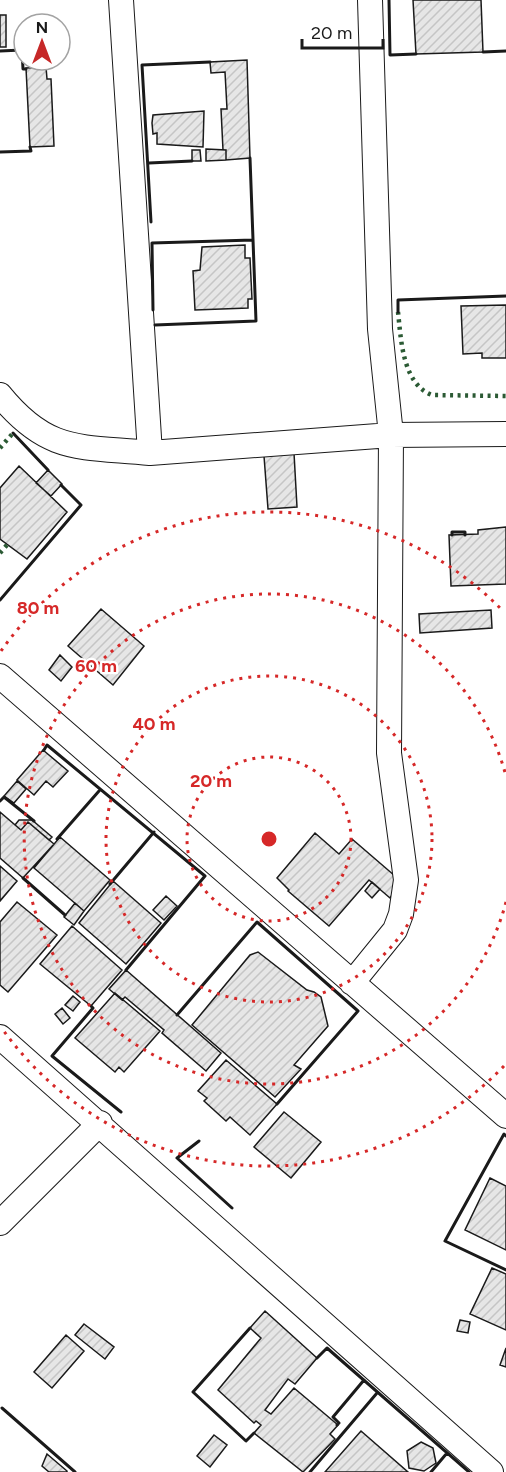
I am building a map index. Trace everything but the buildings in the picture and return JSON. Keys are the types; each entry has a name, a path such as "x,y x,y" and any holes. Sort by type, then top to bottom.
{"street":[{"path":"121,0 150,453"},
{"path":"352,982 395,930 401,914 406,880 389,753 391,435 380,329 370,0"},
{"path":"0,394 18,417 41,435 66,445 150,453 391,435 506,434"},
{"path":"0,676 506,1116"},
{"path":"0,1037 100,1123 491,1472"},
{"path":"0,1223 100,1123"}],"hedge":[{"path":"398,312 405,359 414,381 422,389 432,395 506,396"},
{"path":"0,448 13,433"},
{"path":"0,553 7,545"}],"wall":[{"path":"389,0 390,55 416,54"},
{"path":"0,51 12,50"},
{"path":"483,52 506,51"},
{"path":"151,222 142,65 210,62"},
{"path":"0,152 31,151 30,147"},
{"path":"155,325 256,321 250,158"},
{"path":"149,163 192,161"},
{"path":"153,310 152,243 253,240"},
{"path":"398,312 398,300 506,296"},
{"path":"13,433 48,470"},
{"path":"0,600 81,505 61,485"},
{"path":"452,535 452,532 465,532 465,535"},
{"path":"44,750 47,745 205,876 126,970"},
{"path":"57,839 99,791"},
{"path":"0,801 4,797 34,821"},
{"path":"110,884 154,832"},
{"path":"23,878 65,915"},
{"path":"177,1015 257,922 358,1011 277,1104"},
{"path":"91,1006 93,1008 52,1056 121,1112"},
{"path":"506,1136 504,1134 445,1241 506,1270"},
{"path":"199,1141 177,1158 232,1208"},
{"path":"250,1328 193,1392 246,1441 254,1433"},
{"path":"317,1358 327,1348 469,1472"},
{"path":"337,1425 339,1423 333,1417 364,1380"},
{"path":"310,1472 377,1393"},
{"path":"2,1408 75,1472"},
{"path":"431,1472 447,1453"}]}
